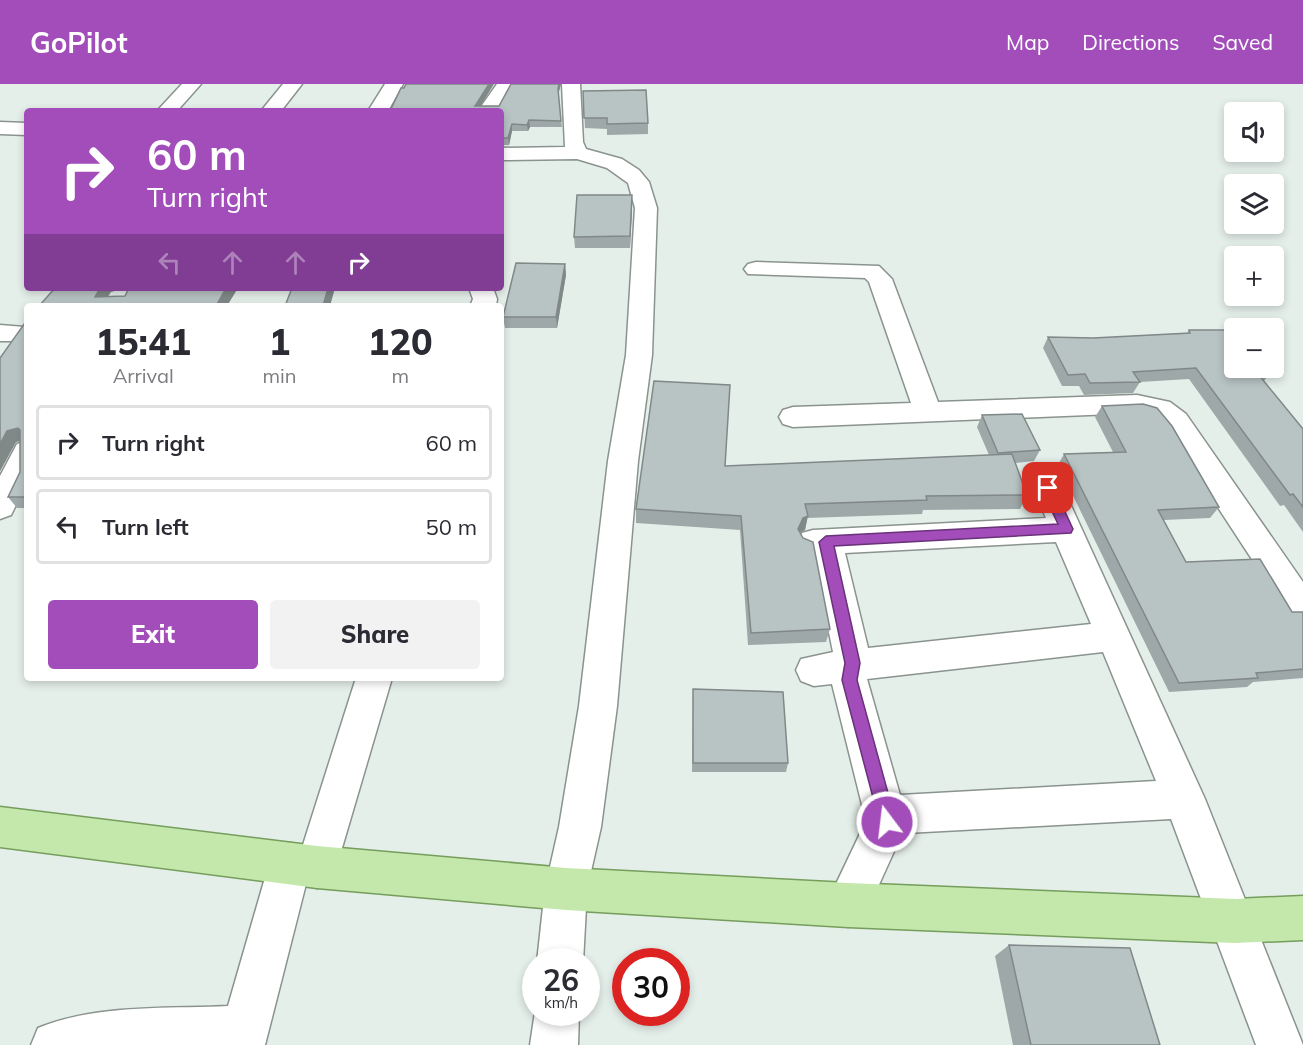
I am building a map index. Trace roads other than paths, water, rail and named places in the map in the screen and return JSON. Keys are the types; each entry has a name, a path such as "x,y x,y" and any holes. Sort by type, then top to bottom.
{"main road":[{"path":"0,827 303,866 566,890 848,905 1235,921 1303,918"}],"street":[{"path":"170,108 192,84"},
{"path":"273,108 293,84"},
{"path":"380,108 394,84"},
{"path":"490,108 506,84"},
{"path":"571,84 573,142 578,153"},
{"path":"0,128 24,129"},
{"path":"504,154 578,153 625,169 638,178 644,191 646,208 639,355 623,461 598,706 580,827 566,890 561,948"},
{"path":"756,269 871,271 879,279 928,412"},
{"path":"793,417 1137,404 1160,409 1176,421 1303,609"},
{"path":"0,507 24,457"},
{"path":"1048,488 1185,799 1235,921 1280,1045"},
{"path":"887,822 849,680 853,665 819,542 1066,529"},
{"path":"814,670 1113,636"},
{"path":"55,1045 98,1036 243,1037 303,866 373,681"},
{"path":"848,905 887,822 902,814 1185,799"},
{"path":"554,1045 555,1026"}]}
